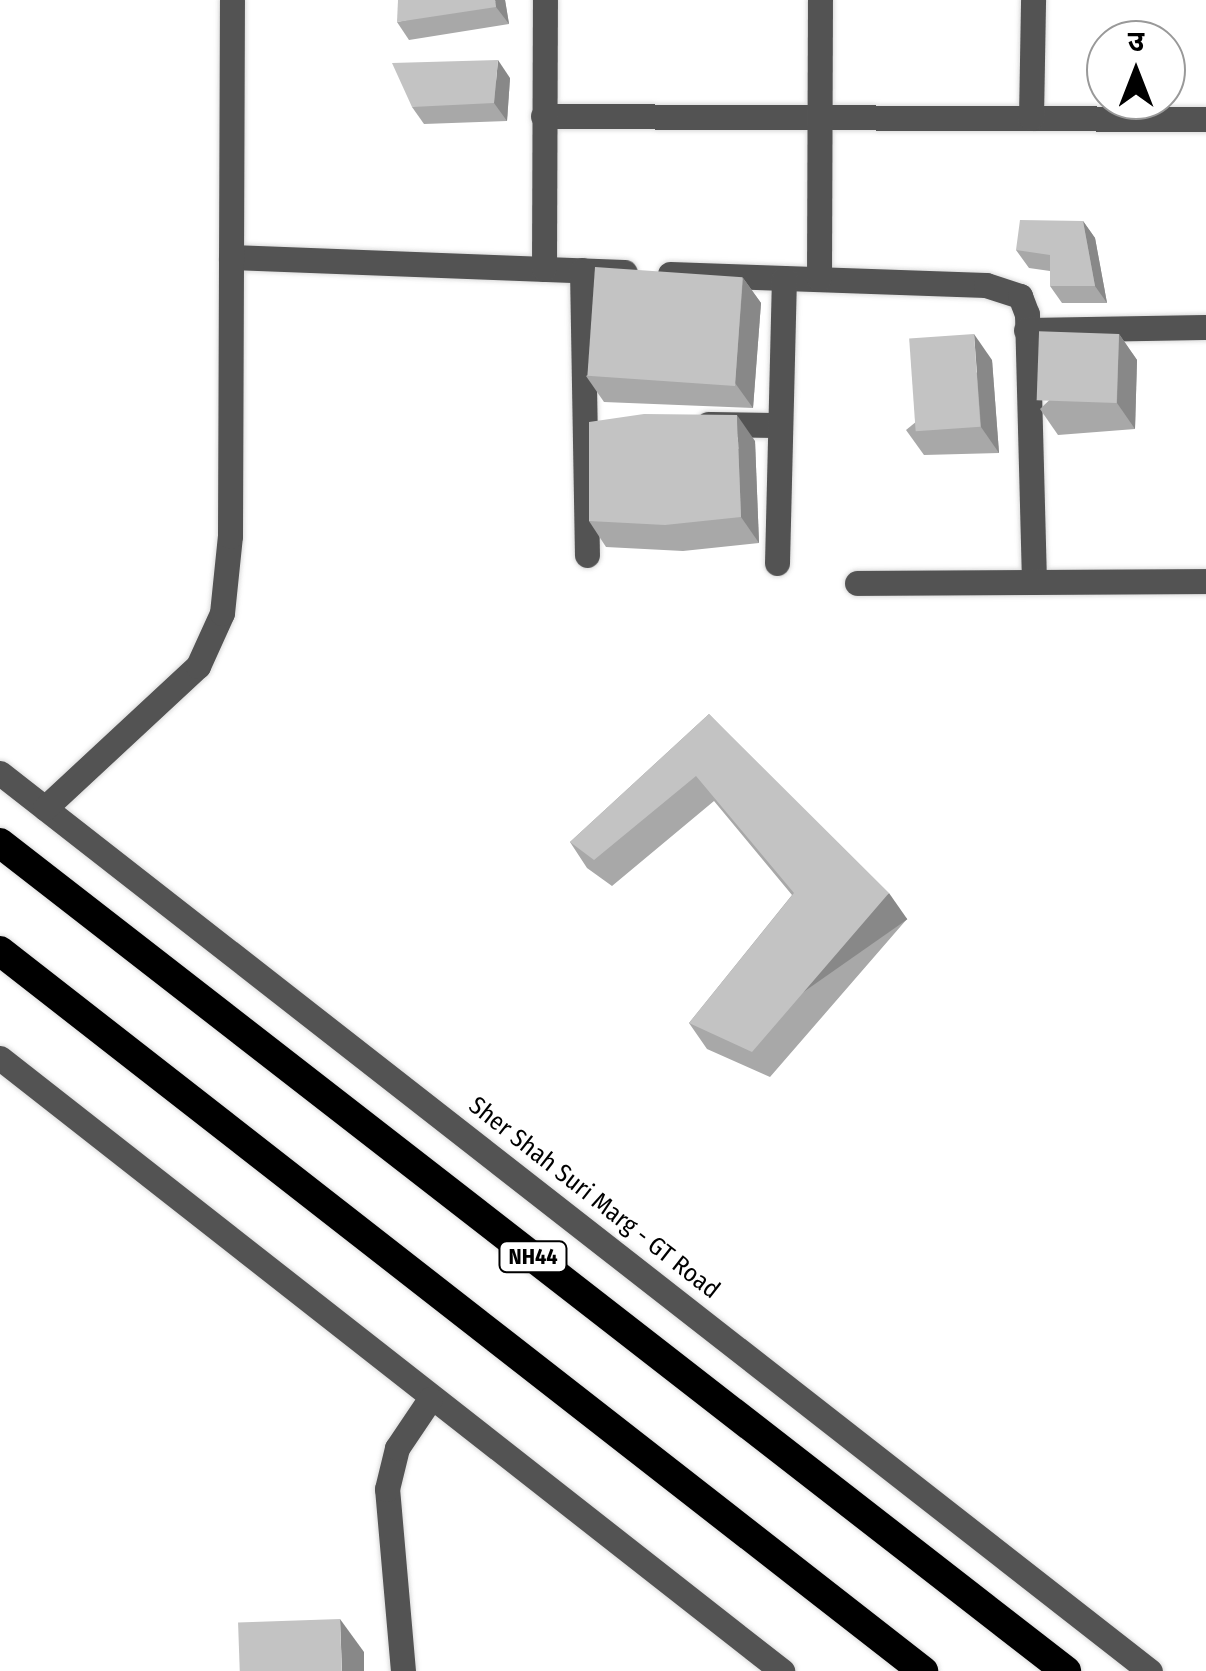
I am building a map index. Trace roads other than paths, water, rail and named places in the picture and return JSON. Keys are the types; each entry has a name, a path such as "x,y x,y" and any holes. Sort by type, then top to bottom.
{"highway":[{"name":"NH44","path":"0,842 1066,1671"},
{"path":"0,950 923,1671"}],"street":[{"path":"45,808 198,666 214,639 230,536 232,0"},
{"path":"544,0 544,269"},
{"path":"819,279 823,117 820,0"},
{"path":"1032,0 1032,118"},
{"path":"543,116 1206,119"},
{"path":"230,257 1005,288 1020,296 1026,330 1034,582"},
{"path":"582,270 593,423 588,555"},
{"path":"777,563 784,278"},
{"path":"1026,330 1206,327"},
{"path":"680,424 778,424"},
{"path":"858,583 1206,581"},
{"name":"Sher Shah Suri Marg - GT Road","path":"0,773 1150,1671"},
{"path":"0,1058 430,1399 782,1671"},
{"path":"403,1671 387,1489 397,1448 430,1399"}]}
